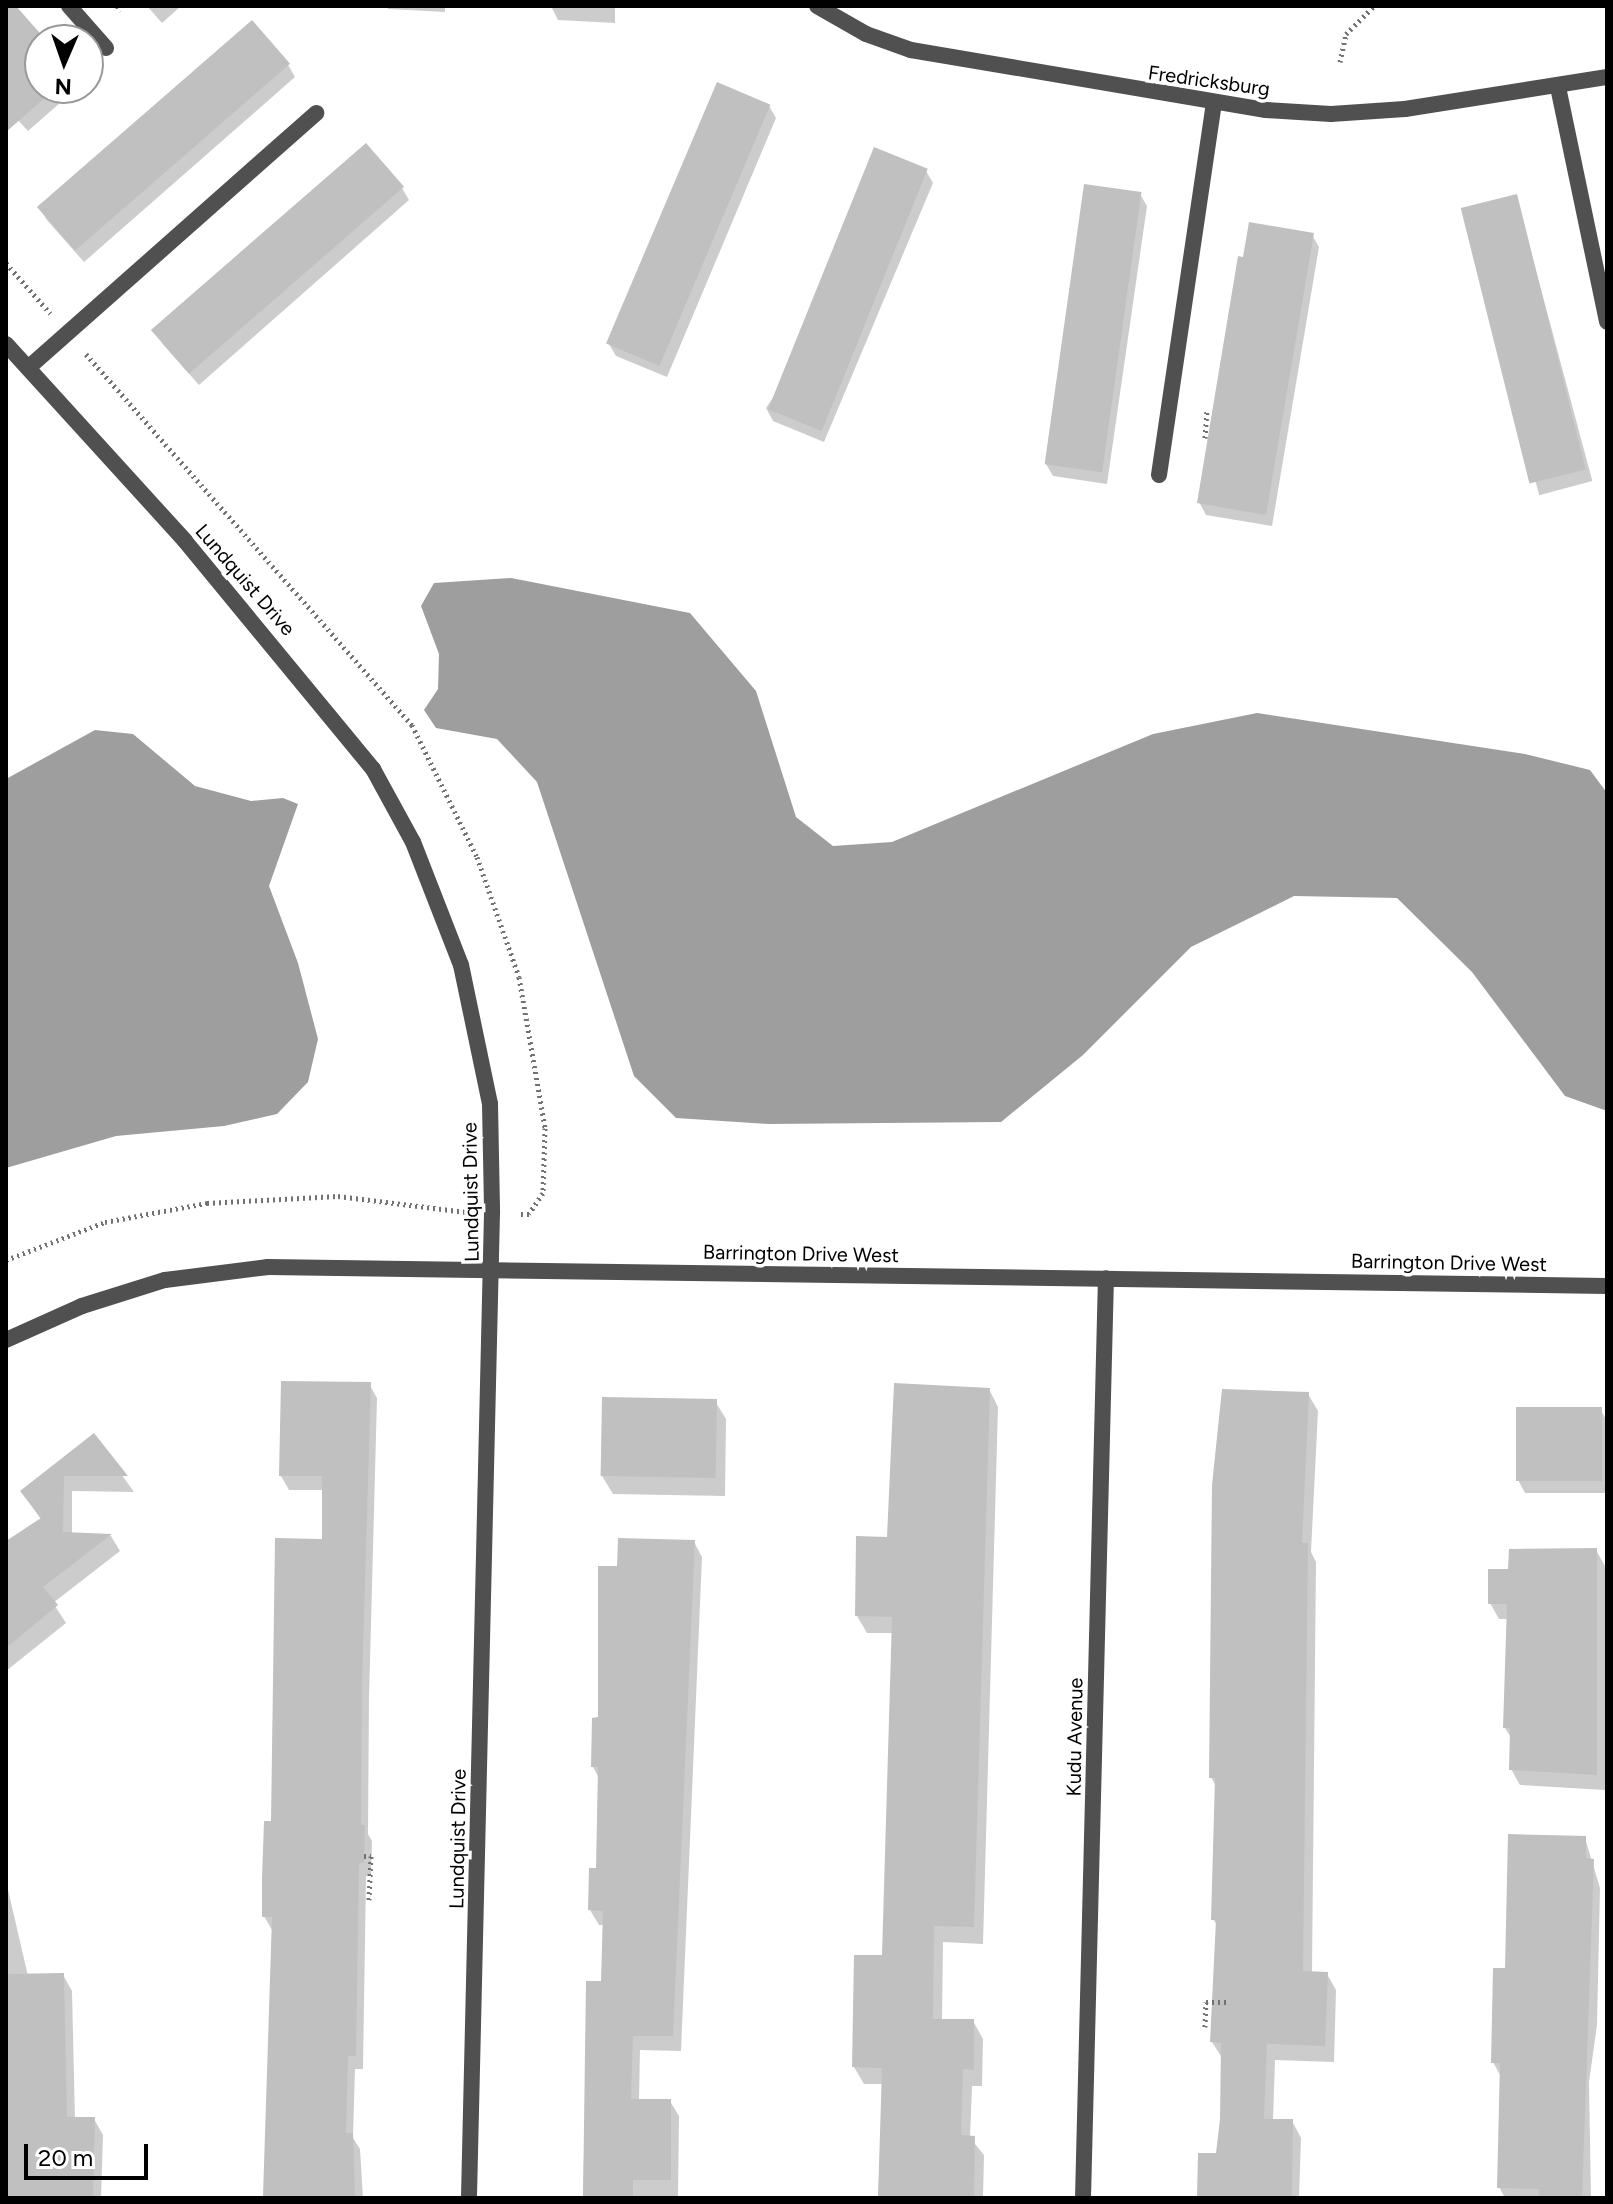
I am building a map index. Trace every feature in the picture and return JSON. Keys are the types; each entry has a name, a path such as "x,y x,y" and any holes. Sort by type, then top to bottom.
{"street":[{"path":"69,6 106,48"},
{"name":"Fredricksburg","path":"817,6 866,34 911,50 1214,102 1331,114 1466,102 1607,77"},
{"path":"1558,87 1607,322"},
{"path":"1159,475 1214,102"},
{"path":"28,368 316,113"},
{"name":"Lundquist Drive","path":"6,344 296,670 373,769 413,842 461,965 476,1025 490,1104 492,1269 469,2198"},
{"name":"Barrington Drive West","path":"6,1340 82,1306 165,1280 268,1267 1607,1286"},
{"name":"Kudu Avenue","path":"1083,2198 1106,1278"}],"path":[{"path":"1340,62 1346,34 1374,6"},
{"path":"1205,438 1207,410"},
{"path":"6,1260 105,1222 207,1203 338,1196 460,1211"},
{"path":"364,1856 371,1856 369,1900"},
{"path":"1205,2027 1206,2002 1227,2002"}],"shaded area":[{"path":"511,578 690,613 756,691 796,817 833,846 892,842 1153,734 1257,713 1525,754 1590,770 1607,793 1607,1111 1565,1096 1472,972 1397,898 1294,896 1191,947 1083,1055 1001,1122 768,1124 676,1118 634,1076 537,782 497,739 436,728 424,710 438,689 439,654 421,606 434,583"},
{"path":"95,730 133,734 195,786 251,801 283,798 298,804 269,886 298,963 318,1039 308,1082 277,1114 224,1126 116,1136 6,1168 6,779"}],"building":[{"path":"6,6 16,6 32,24 24,24 24,104 38,104 6,132"},
{"path":"252,20 290,64 75,251 37,207"},
{"path":"717,82 770,105 659,366 606,343"},
{"path":"366,143 404,187 189,374 151,330"},
{"path":"874,147 928,169 822,431 768,409"},
{"path":"1084,184 1141,192 1102,472 1045,464"},
{"path":"1517,194 1586,470 1529,484 1461,208"},
{"path":"1249,222 1314,233 1266,515 1197,503 1238,256 1243,257"},
{"path":"281,1381 371,1382 362,1684 361,1825 365,1825 364,1863 359,1863 356,2056 348,2056 346,2133 353,2133 355,2198 263,2196 272,1917 262,1917 262,1879 264,1821 271,1821 275,1538 322,1539 322,1476 279,1476"},
{"path":"894,1383 990,1388 974,1927 934,1926 933,2019 974,2019 974,2070 963,2069 961,2135 975,2136 974,2198 878,2198 882,2068 852,2067 854,1955 882,1955 892,1617 855,1616 856,1536 887,1537"},
{"path":"1222,1389 1309,1392 1302,1543 1308,1543 1303,1971 1328,1972 1325,2046 1267,2044 1264,2119 1293,2119 1292,2198 1197,2197 1198,2153 1216,2153 1220,2119 1221,2043 1210,2042 1216,1920 1211,1920 1215,1778 1209,1778 1212,1485"},
{"path":"602,1397 717,1399 716,1478 601,1476"},
{"path":"1516,1407 1602,1407 1602,1481 1516,1481"},
{"path":"94,1433 128,1476 64,1476 63,1532 112,1534 43,1587 58,1605 6,1648 6,1541 41,1518 20,1491"},
{"path":"618,1538 695,1540 673,2036 633,2036 631,2099 671,2099 671,2180 633,2180 633,2198 583,2198 586,1981 601,1981 603,1911 588,1910 589,1868 596,1868 598,1767 591,1767 592,1718 598,1717 598,1566 617,1566"},
{"path":"1597,1548 1597,1775 1509,1770 1510,1728 1503,1728 1507,1604 1488,1604 1488,1569 1508,1569 1509,1549"},
{"path":"1508,1834 1586,1836 1586,1858 1594,1859 1582,2198 1538,2198 1539,2189 1497,2188 1500,2063 1491,2063 1493,1968 1505,1968"},
{"path":"64,1973 67,2117 95,2117 93,2198 6,2198 6,1974"}]}
